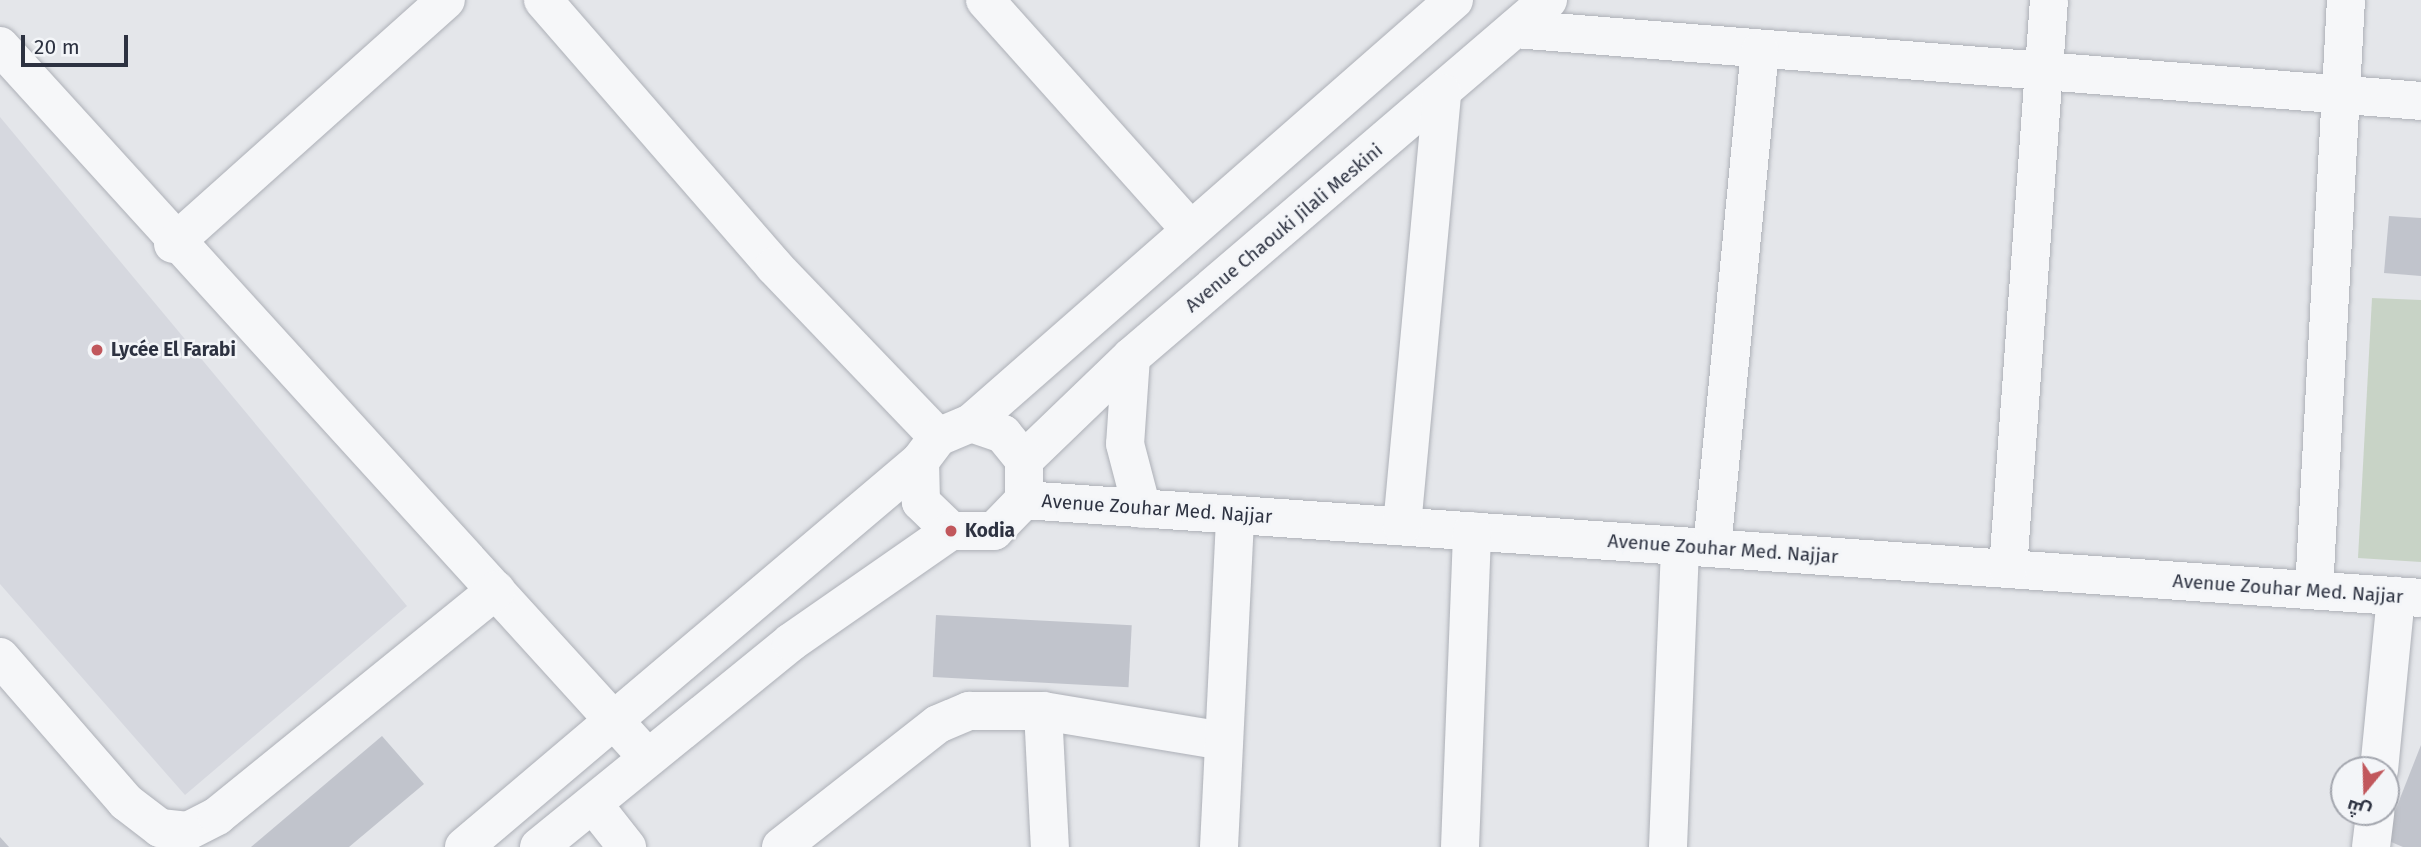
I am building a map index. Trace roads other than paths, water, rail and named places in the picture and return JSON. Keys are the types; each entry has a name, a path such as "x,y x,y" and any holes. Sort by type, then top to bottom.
{"street":[{"path":"173,243 446,0"},
{"path":"543,0 774,266 943,441"},
{"path":"985,0 1189,228"},
{"path":"464,847 613,715 943,441 1454,0"},
{"name":"Avenue Chaouki Jilali Meskini","path":"1024,460 1131,358 1548,0"},
{"path":"2008,569 2049,0"},
{"path":"2314,590 2338,94 2346,0"},
{"path":"1515,29 1760,51 2421,101"},
{"path":"0,46 173,243 613,715 647,757"},
{"path":"1668,847 1696,547 1760,51"},
{"path":"1402,526 1442,93"},
{"path":"1131,358 1125,444 1142,509"},
{"path":"539,847 791,642 951,531 994,531 1024,500 1024,460 1003,434 943,441"},
{"path":"943,441 921,502 951,531"},
{"name":"Avenue Zouhar Med. Najjar","path":"1024,500 2409,597"},
{"path":"1220,847 1235,515"},
{"path":"1460,847 1472,531"},
{"path":"0,657 126,802 160,828 188,831 217,816 496,590"},
{"path":"2381,756 2409,597"},
{"path":"780,847 938,724 996,706 1043,711 1224,741"},
{"path":"1043,711 1050,847"},
{"path":"593,804 627,847"},
{"path":"2371,847 2373,826"}],"place":[{"name":"Lycée El Farabi","path":"97,350"},
{"name":"Kodia","path":"951,531"}]}
